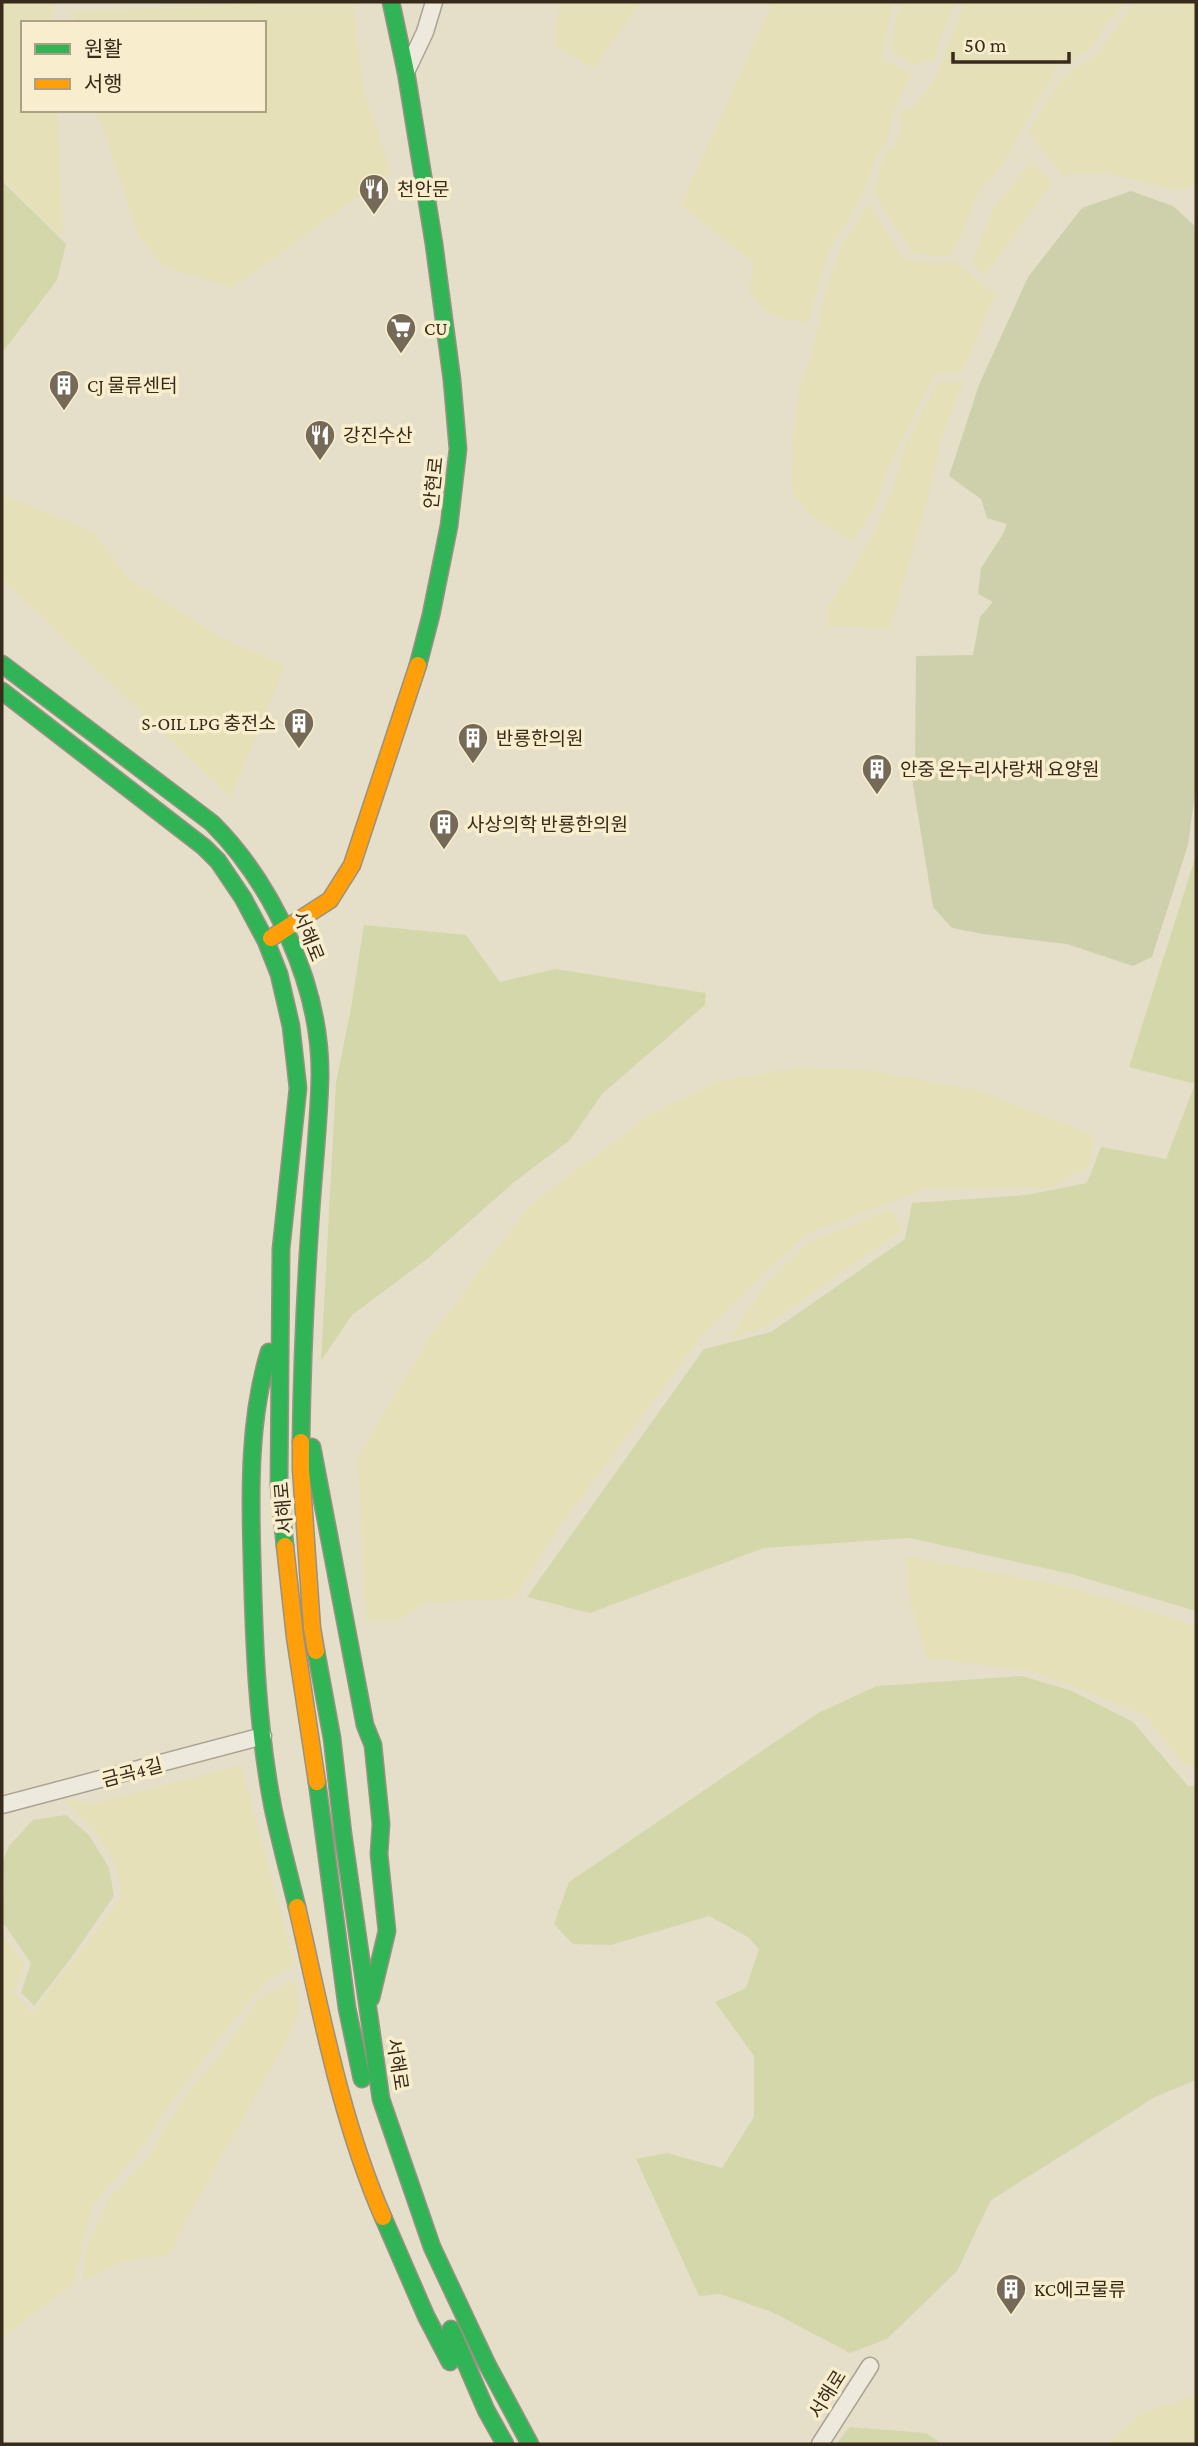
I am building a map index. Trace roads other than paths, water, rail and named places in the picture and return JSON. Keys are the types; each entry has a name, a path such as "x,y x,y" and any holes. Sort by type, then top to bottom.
{"main road":[{"name":"안현로","path":"266,941 330,900 352,865 416,673 449,526 458,449 452,380 434,244 406,72 391,2"},
{"name":"서해로","path":"2,664 212,823 240,854 286,929 314,1017 320,1074 302,1346 301,1469 312,1628 332,1738 381,2099 432,2248 487,2364 530,2444"},
{"name":"서해로","path":"2,691 204,847 218,861 243,898 266,941 279,974 291,1026 298,1088 281,1249 279,1485 295,1637 326,1837 347,2008 367,2102 412,2237 436,2292"},
{"path":"281,1314 264,1368 255,1421 250,1506 254,1634 263,1736 273,1806 346,2119 369,2185 426,2316 450,2363 486,2410"},
{"path":"302,1401 330,1531 365,1725 373,1745 376,1772 381,1824 379,1854 387,1931 368,2007"},
{"path":"446,2315 486,2410 505,2444"}],"street":[{"path":"406,72 425,32 434,2"},
{"name":"금곡4길","path":"2,1805 263,1736"},
{"name":"서해로","path":"820,2444 870,2366"}],"place":[{"name":"천안문","path":"374,216"},
{"name":"CU","path":"401,355"},
{"name":"CJ 물류센터","path":"64,412"},
{"name":"강진수산","path":"320,462"},
{"name":"S-OIL LPG 충전소","path":"299,750"},
{"name":"반룡한의원","path":"473,765"},
{"name":"안중 온누리사랑채 요양원","path":"877,796"},
{"name":"사상의학 반룡한의원","path":"444,851"},
{"name":"KC에코물류","path":"1011,2316"}]}
